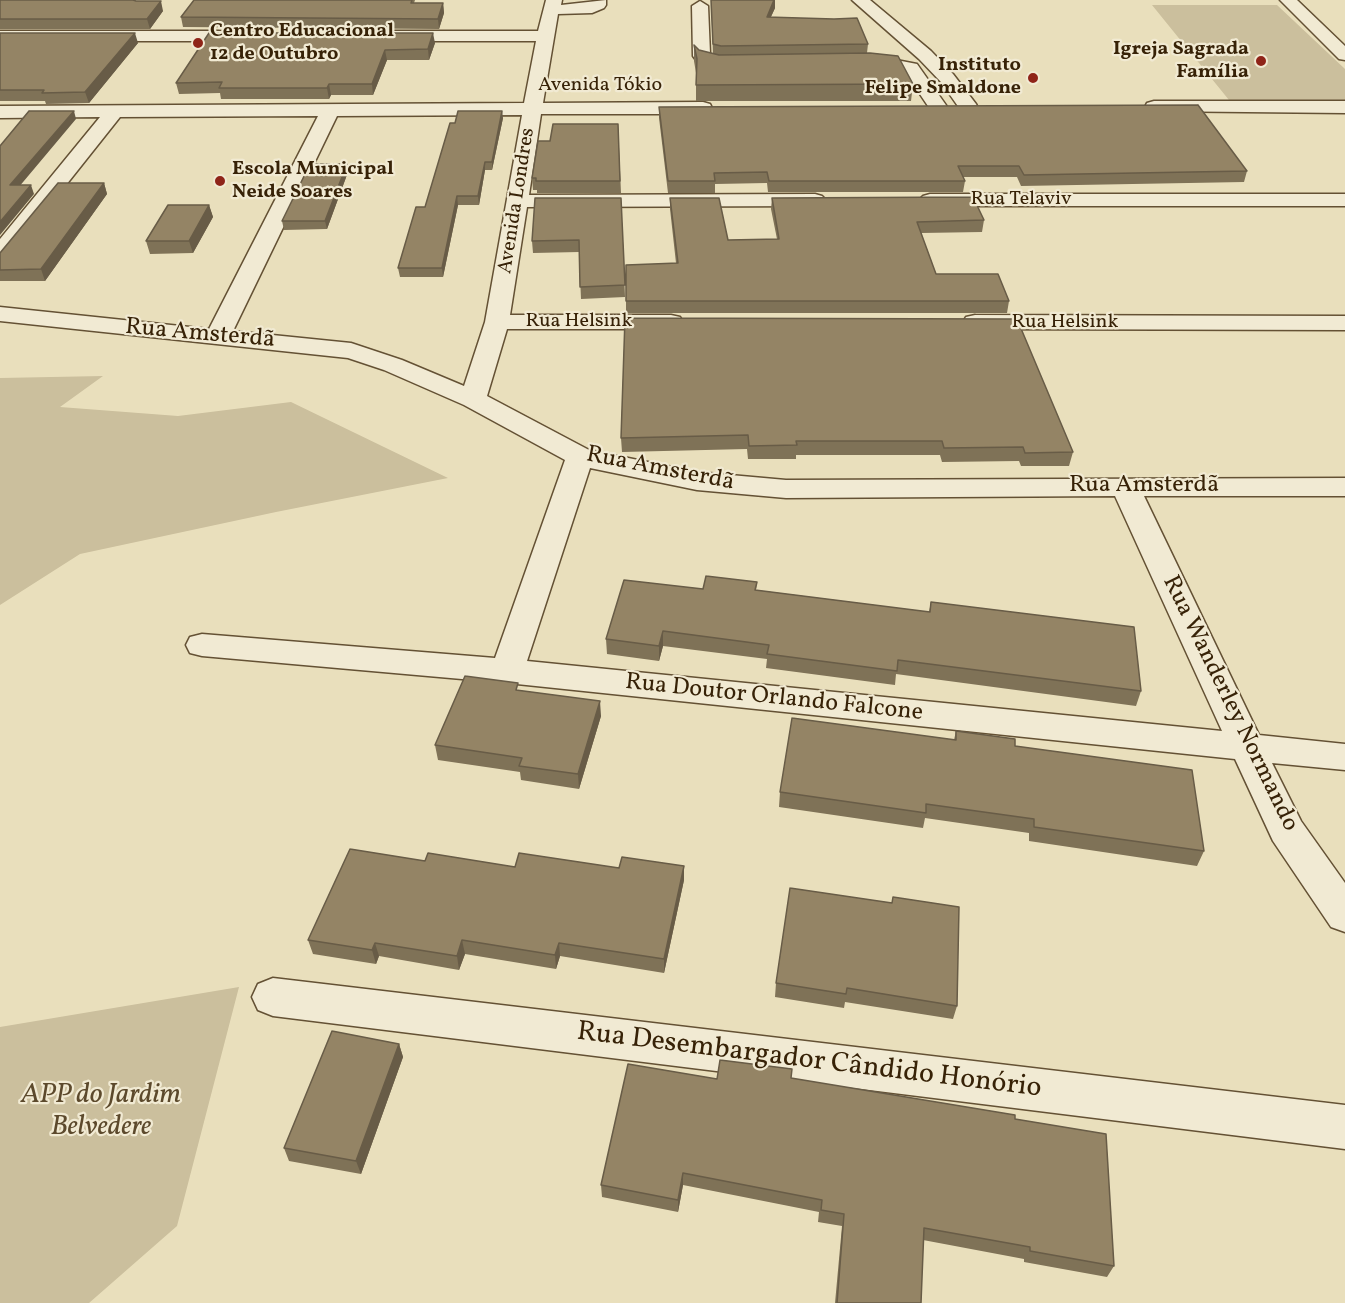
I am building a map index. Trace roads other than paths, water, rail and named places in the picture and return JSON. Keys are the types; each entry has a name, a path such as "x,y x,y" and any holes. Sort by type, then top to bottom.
{"street":[{"path":"553,5 592,8 598,5 598,0"},
{"path":"860,0 925,55 947,78 969,108"},
{"path":"1288,0 1345,55"},
{"name":"Avenida Londres","path":"473,399 497,322 544,36 553,5"},
{"path":"700,6 702,56 705,60 719,64 754,63"},
{"path":"0,36 272,36"},
{"path":"367,36 544,36"},
{"path":"845,62 886,63 911,68 939,108"},
{"path":"1134,107 1345,106"},
{"path":"915,108 993,107"},
{"name":"Avenida Tókio","path":"0,112 725,108"},
{"path":"218,336 330,110"},
{"path":"0,253 114,112"},
{"path":"518,201 830,200"},
{"name":"Rua Telaviv","path":"914,200 1345,200"},
{"name":"Rua Amsterdã","path":"0,314 351,351 393,365 473,399 580,456 697,481 741,486 838,489 1345,487"},
{"name":"Rua Helsink","path":"497,322 688,322"},
{"name":"Rua Helsink","path":"950,322 1345,323"},
{"path":"507,671 580,456"},
{"name":"Rua Wanderley Normando","path":"1125,487 1286,830 1345,915"},
{"name":"Rua Doutor Orlando Falcone","path":"202,645 507,671 1249,749 1345,757"},
{"name":"Rua Desembargador Cândido Honório","path":"273,997 1345,1127"}],"place":[{"name":"Centro Educacional 12 de Outubro","path":"198,43"},
{"name":"Igreja Sagrada Família","path":"1261,61"},
{"name":"Instituto Felipe Smaldone","path":"1033,78"},
{"name":"Escola Municipal Neide Soares","path":"220,181"}],"park label":[{"name":"APP do Jardim Belvedere","path":"101,1113"}]}
